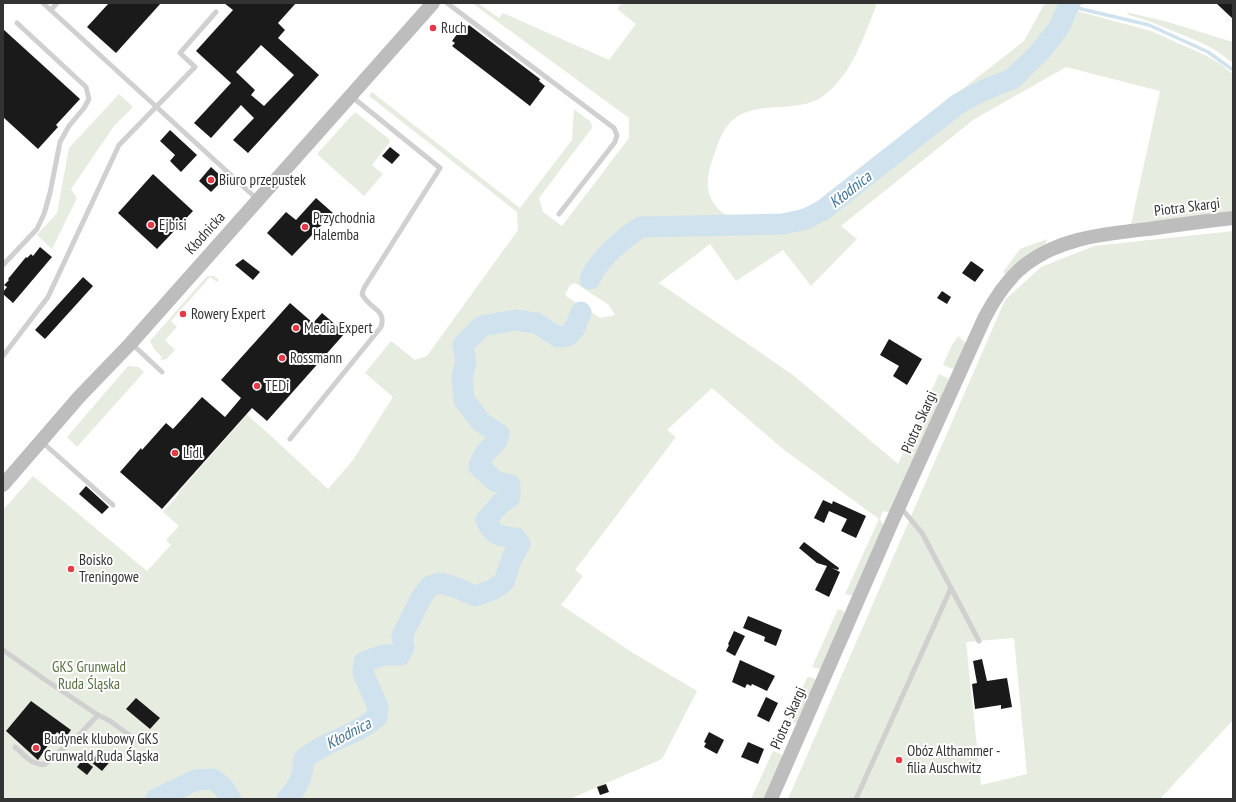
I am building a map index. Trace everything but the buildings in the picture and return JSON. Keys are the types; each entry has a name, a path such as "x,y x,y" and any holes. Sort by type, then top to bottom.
{"street":[{"name":"Kłodnicka","path":"3,485 79,397 131,343 432,3"},
{"name":"Piotra Skargi","path":"771,799 984,319 1000,292 1019,270 1033,259 1068,242 1089,237 1233,218"}],"lane":[{"path":"43,3 258,199"},
{"path":"51,10 57,3"},
{"path":"447,3 614,128 617,135 615,142 559,214"},
{"path":"3,356 48,297 118,145 194,68 180,53 216,12"},
{"path":"3,265 36,229 44,214 50,193 60,142 69,126 84,108 89,99 86,87 17,23"},
{"path":"290,438 381,327 384,320 382,314 365,300 362,294 364,288 440,168 350,96"},
{"path":"131,343 162,372"},
{"path":"41,441 113,505"},
{"path":"900,506 922,532 979,641"},
{"path":"856,799 951,588"},
{"path":"3,650 98,715 110,721 140,743"},
{"path":"15,747 34,763 39,765 45,764 80,734 98,715"}],"green space":[{"name":"GKS Grunwald Ruda Śląska","path":"472,3 478,3 499,18 503,13 609,60 636,24 617,9 622,3 877,3 863,40 851,64 844,75 826,94 815,101 750,111 738,116 728,125 719,141 708,175 708,192 716,207 728,215 737,217 773,218 800,210 816,203 1024,41 1045,3 1067,3 1064,7 1064,11 1077,11 1151,31 1207,56 1233,74 1233,212 1131,224 1160,91 1066,67 973,120 841,226 857,239 811,286 783,250 736,281 710,244 659,283 793,375 898,464 939,374 947,378 949,381 892,511 883,511 880,519 884,526 854,596 845,594 879,519 783,449 712,388 667,430 676,437 575,570 583,576 561,605 633,653 697,691 662,759 570,799 3,799 3,510 33,476 147,571 171,545 166,540 179,526 163,512 243,419 240,415 243,411 328,489 353,460 393,397 365,373 391,341 415,360 427,356 518,230 517,212 369,96 372,92 520,208 572,140 574,109 591,122 592,128 539,198 543,212 562,226 629,138 629,118","holes":["575,283 609,305 615,315 600,318 567,297 565,294 570,285"]},
{"path":"1067,3 1084,3 1082,5"},
{"path":"1126,12 1168,22 1233,42 1233,63 1215,50 1200,42 1151,22 1129,15"},
{"path":"119,94 133,107 114,126 71,189 77,198 52,249 37,235 57,213 69,148"},
{"path":"355,112 389,139 390,142 372,165 383,174 364,196 317,154"},
{"path":"1233,231 1233,720 1160,799 788,799 1005,300 1041,267 1094,246","holes":["1014,638 1027,774 981,785 966,642"]},
{"path":"1047,239 1045,245 1006,274 1003,272 1020,249"},
{"path":"207,276 214,276 219,280 217,282 210,277 171,321 177,327 165,340 175,350 166,359 160,360 162,357 154,349 150,341"},
{"path":"958,336 966,343 956,366 953,369 943,365"},
{"path":"128,366 138,367 144,372 77,447 67,437"},
{"path":"838,609 845,612 822,666 820,669 812,667"},
{"path":"810,677 815,679 815,684 797,722 794,724 787,721 807,678"},
{"path":"773,751 781,754 783,757 764,799 751,799"}],"waterway":[{"name":"Kłodnica","path":"590,279 605,257 626,237 641,227 783,224 806,219 823,210 958,104 984,90 1012,79 1040,52 1060,26 1070,3"},
{"path":"1069,6 1149,25 1208,52 1233,70"},
{"name":"Kłodnica","path":"287,799 295,790 300,781 304,759 322,747 360,729 377,717 378,707 363,673 364,662 383,655 400,655 404,647 402,636 421,598 430,586 441,583 475,596 492,590 504,582 512,558 520,544 516,538 501,536 494,532 486,520 501,503 510,497 510,485 495,481 479,466 484,454 497,441 499,434 481,422 464,400 462,376 466,362 463,345 482,326 516,320 536,323 558,337 568,336 575,328 581,312"},
{"name":"Kłodnica","path":"156,799 196,780 213,779 223,787 231,799"}],"place":[{"name":"Ruch","path":"433,28"},
{"name":"Biuro przepustek","path":"211,180"},
{"name":"Ejbisi","path":"151,225"},
{"name":"Przychodnia Halemba","path":"305,227"},
{"name":"Rowery Expert","path":"183,314"},
{"name":"Media Expert","path":"296,328"},
{"name":"Rossmann","path":"282,358"},
{"name":"TEDi","path":"257,386"},
{"name":"Lidl","path":"175,453"},
{"name":"Boisko Treningowe","path":"71,569"},
{"name":"Budynek klubowy GKS Grunwald Ruda Śląska","path":"36,748"},
{"name":"Obóz Althammer - filia Auschwitz","path":"899,760"}]}
